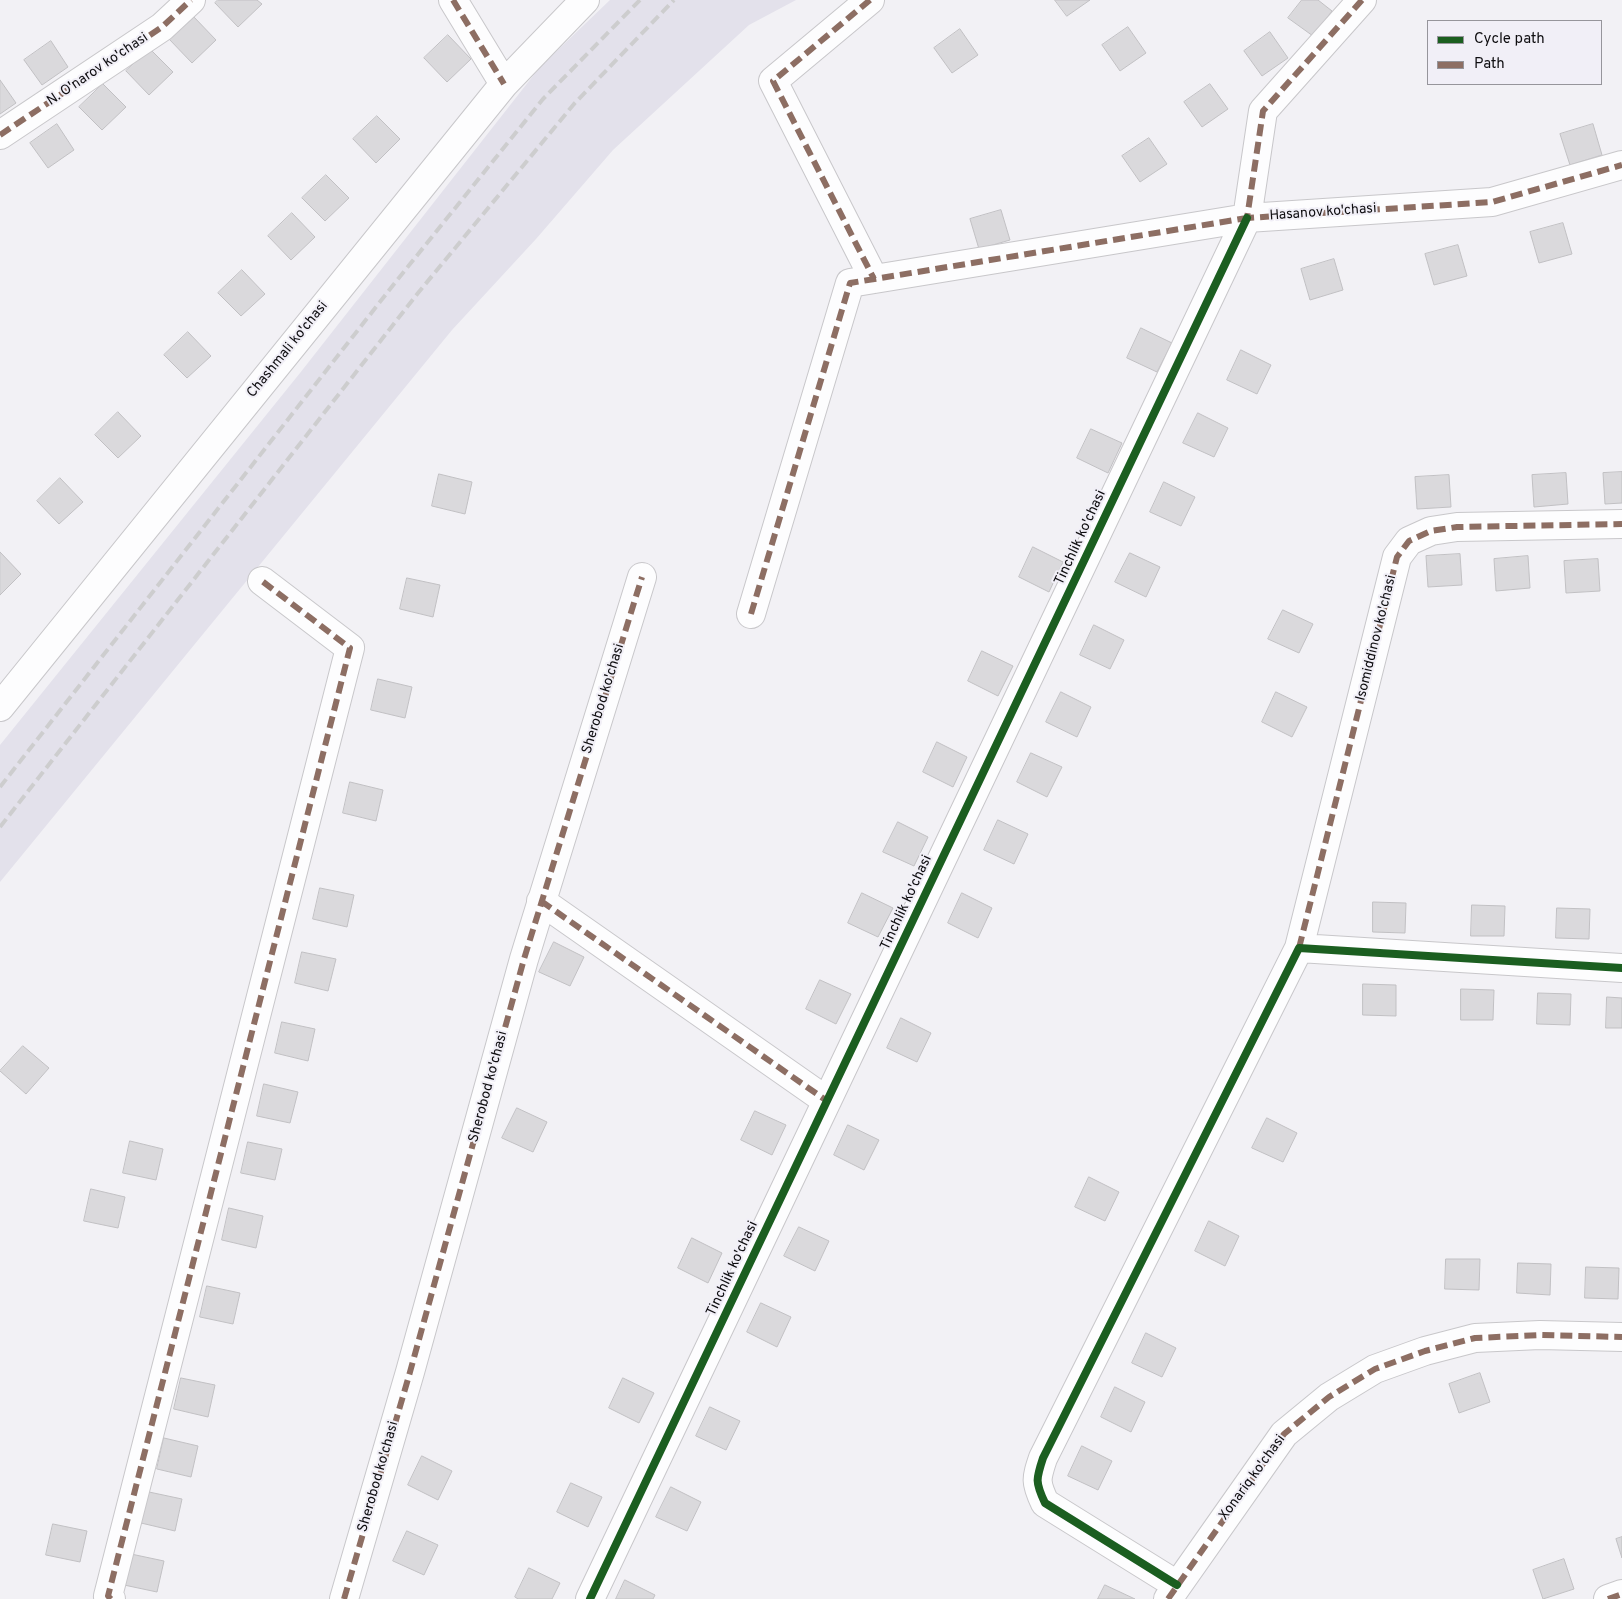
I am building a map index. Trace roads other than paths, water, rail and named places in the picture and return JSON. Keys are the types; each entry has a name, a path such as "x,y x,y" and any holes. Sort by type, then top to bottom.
{"street":[{"name":"N. O'narov ko'chasi","path":"0,135 162,27 191,0"},
{"path":"453,0 504,84"},
{"name":"Chashmali ko'chasi","path":"0,707 504,84 585,0"},
{"path":"870,0 773,81 874,279"},
{"name":"Hasanov ko'chasi","path":"1362,0 1263,111 1247,218 1492,202 1622,165"},
{"path":"751,614 850,283 1247,218"},
{"name":"Tinchlik ko'chasi","path":"590,1599 1247,218"},
{"name":"Isomiddinov ko'chasi","path":"1173,1592 1045,1502 1038,1487 1037,1475 1043,1458 1299,948 1397,558 1409,541 1431,531 1457,527 1622,524"},
{"name":"Sherobod ko'chasi","path":"344,1599 410,1372 524,958 642,577"},
{"path":"110,1599 108,1596 350,648 262,581"},
{"path":"541,901 827,1101"},
{"path":"1299,948 1622,968"},
{"name":"Xonariq ko'chasi","path":"1173,1592 1284,1434 1328,1397 1375,1369 1425,1351 1475,1338 1540,1335 1622,1337"},
{"path":"1608,1599 1622,1594"}],"railway":[{"path":"0,787 394,284 543,99 640,0"},
{"path":"0,827 418,293 574,104 674,0"}]}
